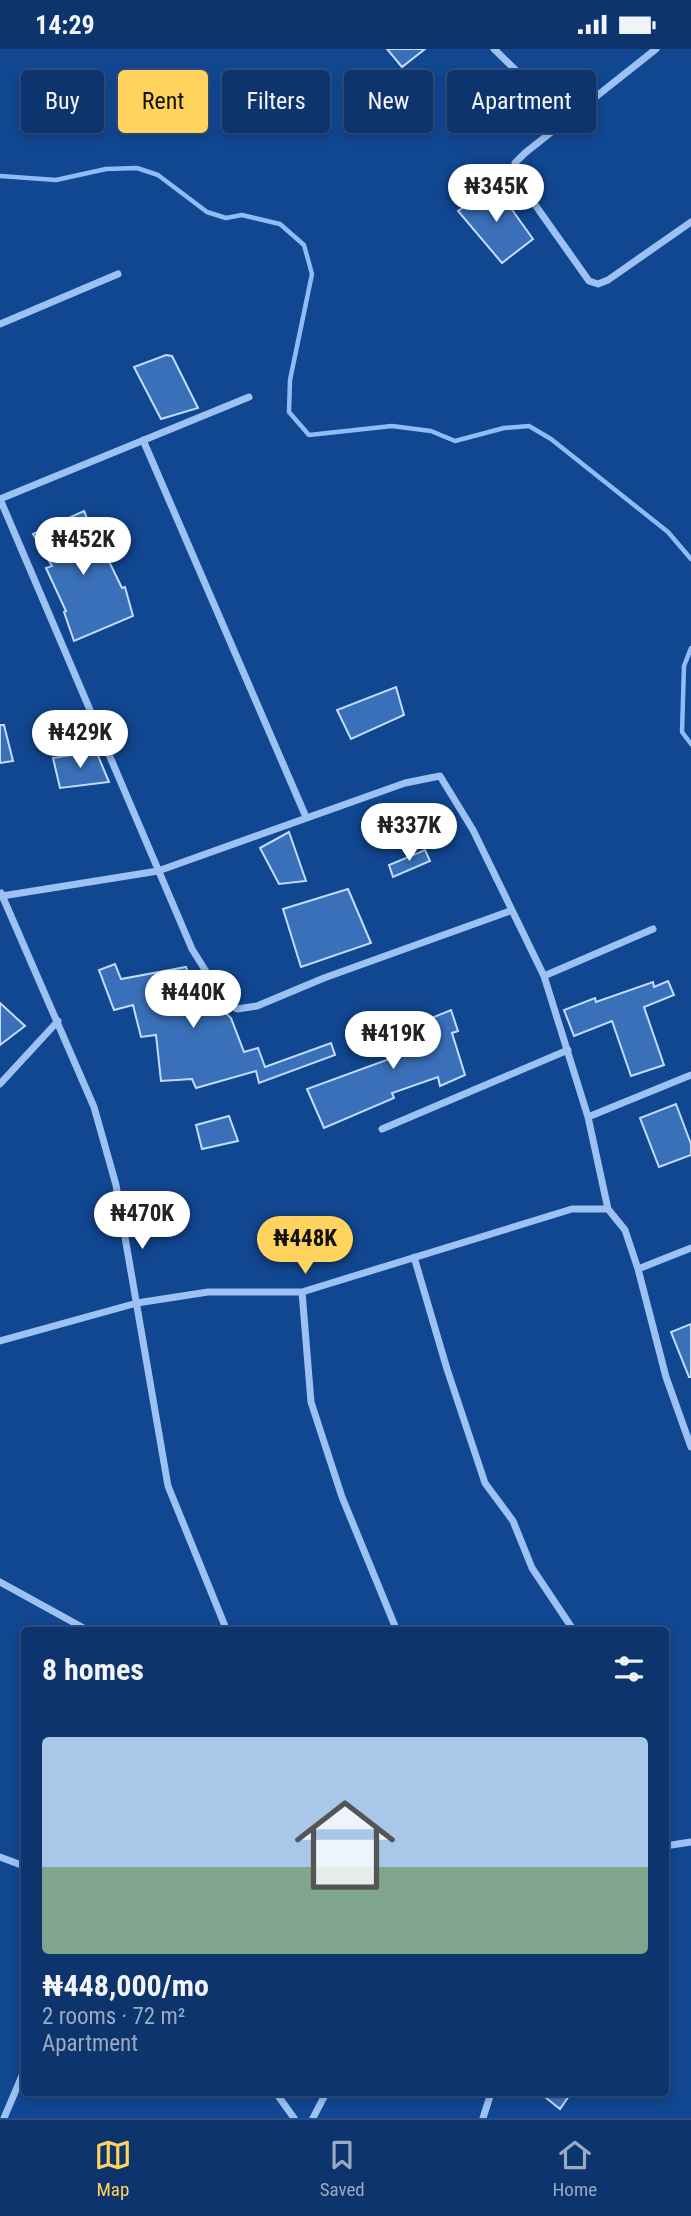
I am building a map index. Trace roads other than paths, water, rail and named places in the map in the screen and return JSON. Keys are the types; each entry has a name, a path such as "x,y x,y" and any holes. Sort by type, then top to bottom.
{"street":[{"path":"494,49 516,70"},
{"path":"596,97 656,49"},
{"path":"551,133 515,163 514,175 589,281 598,284 608,280 691,222"},
{"path":"0,324 118,274"},
{"path":"249,397 0,499 192,949 225,1002 237,1009 257,1006 324,978 510,911"},
{"path":"143,440 306,817"},
{"path":"225,1627 168,1486 116,1185 98,1120 58,1021 1,894 158,871 405,783 440,776 473,830 510,911 544,976 588,1117 608,1209 625,1230 666,1377 691,1447"},
{"path":"544,976 653,929"},
{"path":"0,1084 58,1021"},
{"path":"382,1129 568,1050"},
{"path":"588,1117 691,1075"},
{"path":"0,1341 137,1303 208,1292 302,1292 572,1209 608,1209"},
{"path":"638,1269 691,1248"},
{"path":"415,1257 447,1369 485,1483 513,1521 533,1567 570,1627"},
{"path":"302,1292 311,1402 342,1497 395,1627"},
{"path":"0,1583 82,1627"},
{"path":"669,1845 691,1842"},
{"path":"0,1857 21,1864"},
{"path":"4,2118 21,2078"},
{"path":"278,2096 294,2118"},
{"path":"313,2118 324,2096"},
{"path":"483,2118 490,2096"}],"waterway":[{"path":"0,176 56,180 106,169 137,168 158,175 207,212 226,218 242,215 280,224 304,245 312,274 290,380 289,412 309,435 392,426 431,431 455,441 504,428 529,426 551,439 668,532 691,559"},
{"path":"691,648 684,666 682,732 691,744"}]}
